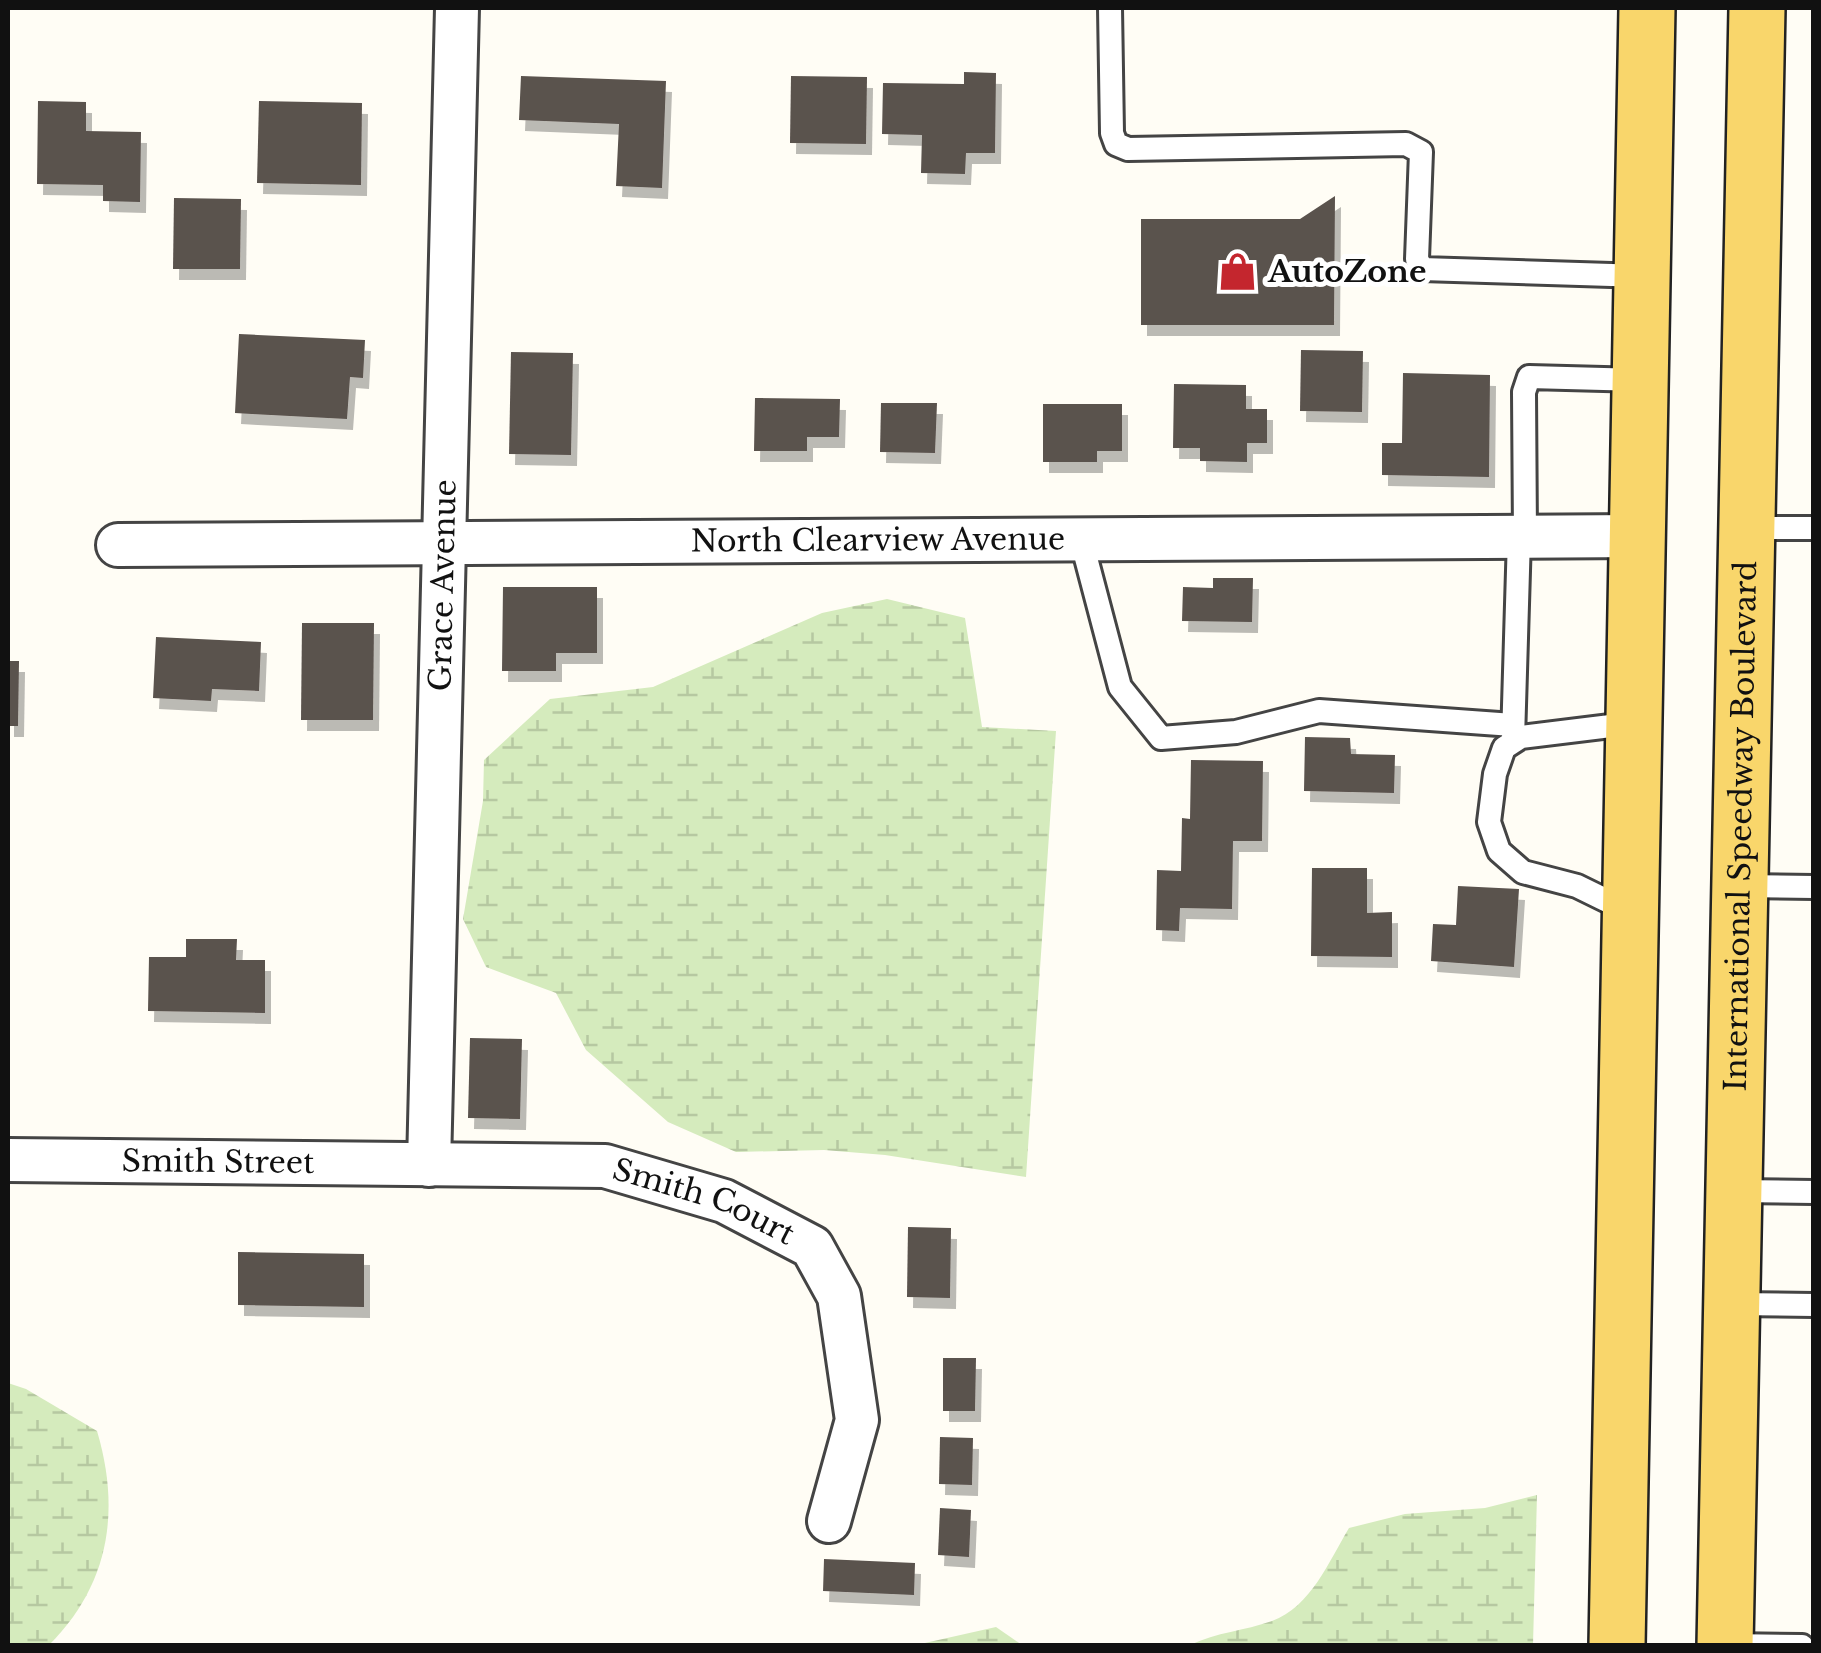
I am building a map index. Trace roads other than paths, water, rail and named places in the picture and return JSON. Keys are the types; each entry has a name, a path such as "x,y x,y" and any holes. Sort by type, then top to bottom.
{"main road":[{"path":"1617,1646 1647,8"},
{"name":"International Speedway Boulevard","path":"1725,1645 1757,8"}],"street":[{"name":"Grace Avenue","path":"429,1165 457,8"},
{"name":"North Clearview Avenue","path":"118,545 1639,536"},
{"name":"Smith Street","path":"8,1160 429,1165"},
{"name":"Smith Court","path":"429,1165 605,1166 724,1201 812,1248 839,1296 857,1420 830,1521"}],"lane":[{"path":"1110,8 1112,133 1116,144 1128,149 1406,144 1421,152 1416,260 1422,269 1642,276"},
{"path":"1632,912 1577,886 1523,872 1499,851 1488,822 1495,774 1513,734 1524,392 1529,378 1641,380"},
{"path":"1747,528 1814,528"},
{"path":"1081,539 1120,687 1161,738 1236,732 1319,711 1521,737 1635,723"},
{"path":"1740,886 1814,888"},
{"path":"1734,1191 1814,1192"},
{"path":"1732,1304 1814,1305"},
{"path":"1725,1645 1802,1646"}],"place":[{"name":"AutoZone","path":"1238,272"}]}
